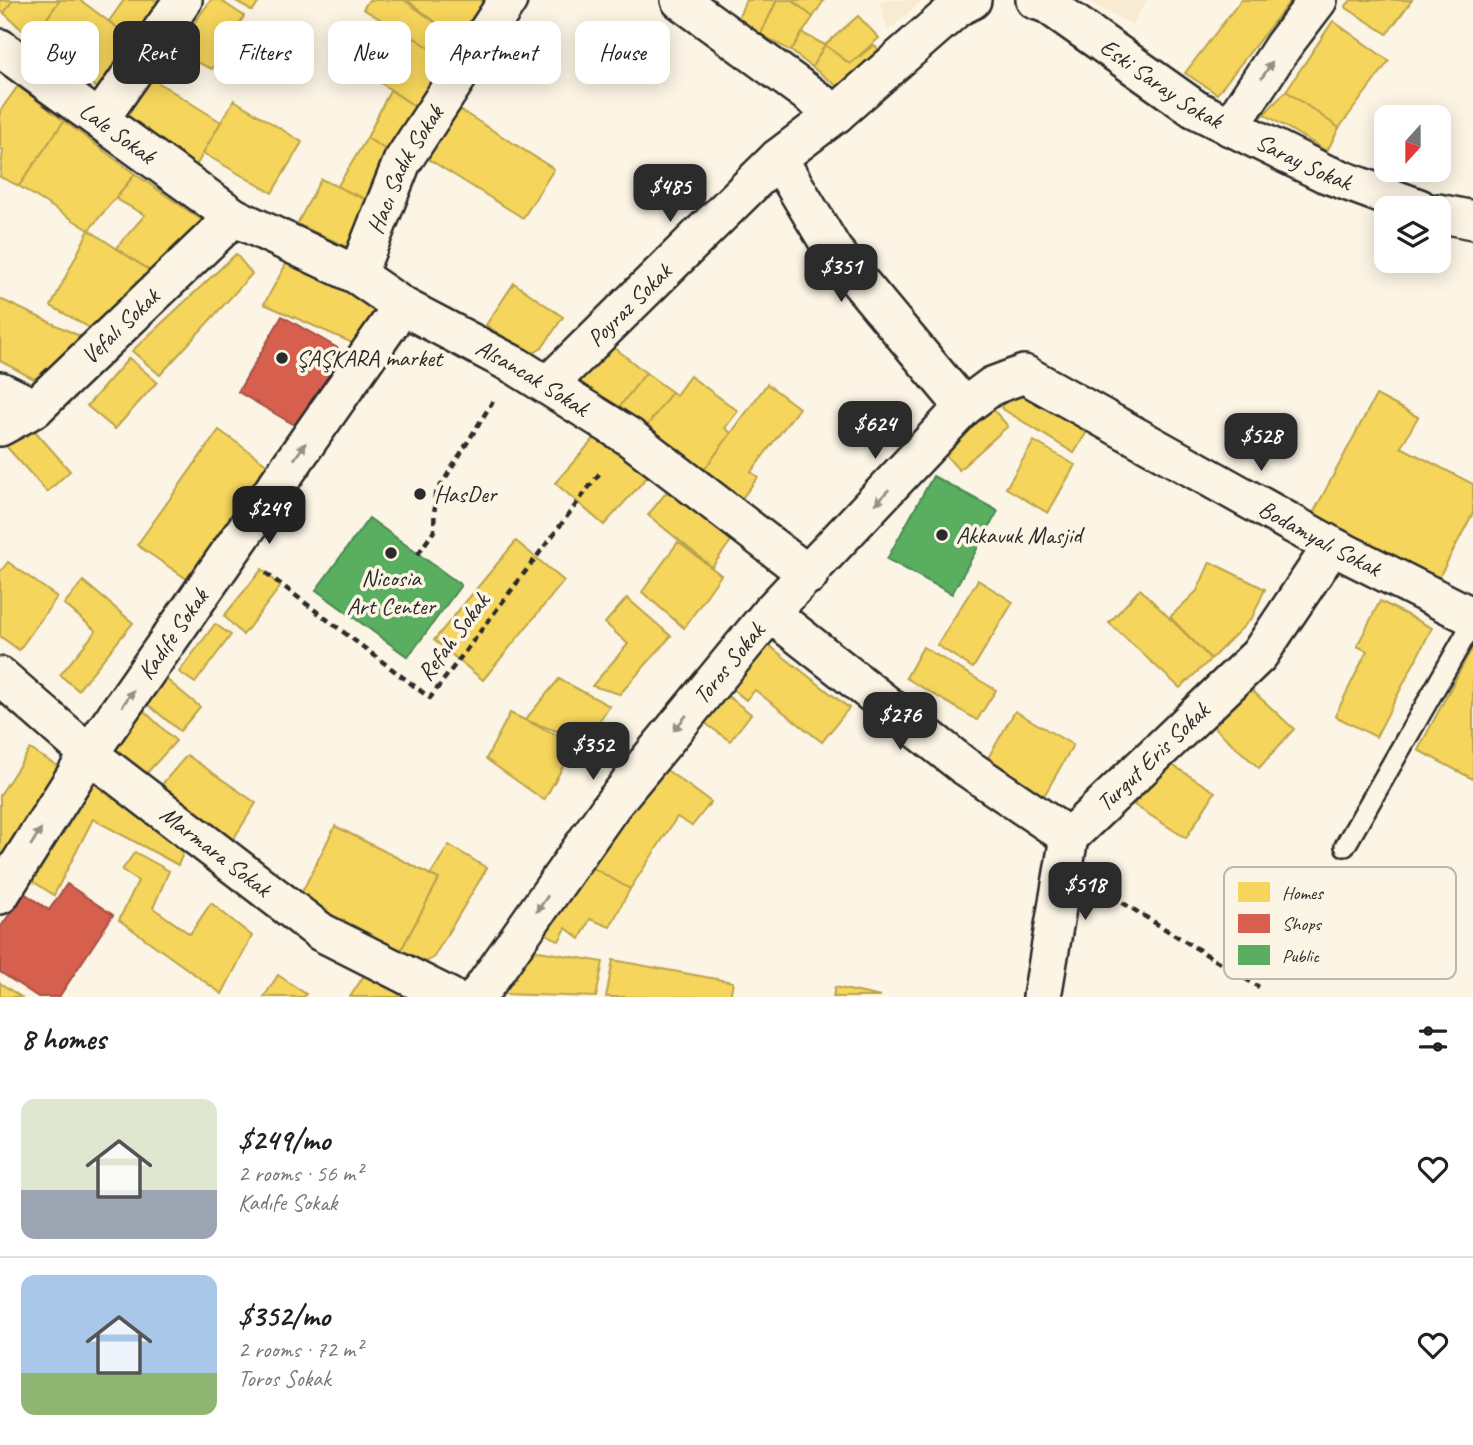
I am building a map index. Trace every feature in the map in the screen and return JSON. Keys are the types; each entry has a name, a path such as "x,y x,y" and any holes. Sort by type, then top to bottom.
{"street":[{"path":"100,119 183,0"},
{"name":"Hacı Sadık Sokak","path":"357,275 402,162 508,0"},
{"path":"680,0 836,114 962,2"},
{"name":"Eski Saray Sokak","path":"1035,0 1047,4 1195,109 1230,127 1283,46 1318,0"},
{"name":"Lale Sokak","path":"0,48 234,217"},
{"name":"Poyraz Sokak","path":"548,385 778,158 836,114"},
{"name":"Saray Sokak","path":"1230,127 1324,173 1386,196"},
{"path":"778,158 833,250 964,407"},
{"path":"1451,216 1473,220"},
{"name":"Alsancak Sokak","path":"234,217 357,275 402,306 548,385 628,436 809,575"},
{"name":"Vefalı Sokak","path":"0,427 35,408 234,217"},
{"name":"Kadıfe Sokak","path":"0,895 89,754 402,306"},
{"name":"Toros Sokak","path":"477,997 612,805 770,613 809,575 964,407 992,386 1024,374"},
{"name":"Bodamyalı Sokak","path":"1024,374 1332,546 1473,617"},
{"path":"0,391 35,408"},
{"name":"Turgut Eris Sokak","path":"1067,852 1259,655 1332,546"},
{"path":"770,613 963,765 1067,852 1042,997"},
{"name":"Marmara Sokak","path":"0,676 89,754 321,932 450,997"}],"lane":[{"path":"1345,846 1473,622"}],"path":[{"path":"418,554 434,531 435,495 500,390"},
{"name":"Refah Sokak","path":"233,548 430,698 628,436"},
{"path":"1067,852 1224,962"},
{"path":"1248,979 1259,987"}],"shaded area":[{"path":"879,0 923,0 888,31"},
{"path":"1086,0 1147,0 1132,25"}],"building: Homes":[{"path":"0,0 13,0 4,13 0,10"},
{"path":"13,0 60,0 45,21 21,21 21,29 4,13"},
{"path":"60,0 80,0 113,25 113,72 100,90 92,84 99,84 99,21 45,21"},
{"path":"124,0 163,0 149,21 113,21 113,24 109,21"},
{"path":"211,0 220,0 244,16 241,21 214,21 212,69 200,64 200,21 196,21"},
{"path":"234,0 261,0 252,11"},
{"path":"369,0 404,0 433,21 425,21 425,45 411,37 411,21 383,21 363,9"},
{"path":"407,0 487,0 477,21 434,21"},
{"path":"746,0 777,0 761,34 736,23"},
{"path":"777,0 792,0 813,17 791,51 761,34"},
{"path":"792,0 824,0 813,17"},
{"path":"1241,0 1291,0 1217,94 1185,73"},
{"path":"1351,0 1412,0 1387,34 1345,7"},
{"path":"858,16 879,38 850,64 825,45"},
{"path":"1333,21 1389,61 1339,128 1286,91"},
{"path":"802,33 825,45 812,67 791,51"},
{"path":"415,38 425,45 425,84 437,84 420,110 382,84 411,84 411,44"},
{"path":"825,45 850,64 874,45 888,58 846,93 812,67"},
{"path":"147,84 161,84 221,122 196,166 126,114"},
{"path":"18,86 64,121 19,186 0,177 3,150 0,148 0,111"},
{"path":"390,90 420,110 394,155 367,138"},
{"path":"1286,91 1339,128 1327,151 1264,114"},
{"path":"234,100 302,142 272,193 203,153"},
{"path":"454,106 554,169 523,218 422,155"},
{"path":"64,121 135,174 89,230 19,186"},
{"path":"367,138 394,155 368,200 337,187"},
{"path":"135,174 206,223 156,275 116,248 145,215 116,199"},
{"path":"321,179 377,205 356,251 297,224"},
{"path":"89,230 156,275 99,333 51,306"},
{"path":"236,254 252,274 160,375 132,351"},
{"path":"290,257 377,303 357,345 264,304"},
{"path":"514,283 563,317 542,348 535,352 525,352 486,325"},
{"path":"0,299 86,339 34,379 0,361"},
{"path":"605,340 646,373 616,411 574,376"},
{"path":"129,358 157,382 115,429 87,406"},
{"path":"646,373 672,392 646,428 620,406"},
{"path":"690,376 738,411 725,428 731,433 699,477 641,434 672,392 676,395"},
{"path":"1019,380 1091,425 1074,453 1001,408"},
{"path":"767,384 799,408 751,472 758,477 737,505 699,477"},
{"path":"1376,395 1418,417 1401,447 1473,484 1473,513 1434,587 1309,521"},
{"path":"988,404 1008,426 959,470 940,449"},
{"path":"29,424 70,471 47,492 5,445"},
{"path":"219,430 268,465 187,579 137,545"},
{"path":"599,433 648,476 604,525 555,483"},
{"path":"1034,441 1075,465 1048,513 1006,488"},
{"path":"669,489 733,538 712,567 648,515"},
{"path":"516,541 564,581 483,680 434,640"},
{"path":"678,542 721,575 684,628 642,592"},
{"path":"8,562 57,597 19,650 0,636 0,572"},
{"path":"1210,562 1265,589 1252,618 1211,659 1170,617 1197,591"},
{"path":"262,569 280,587 243,635 224,616"},
{"path":"978,580 1013,602 973,668 937,645"},
{"path":"83,581 133,623 78,690 60,675 96,631 64,604"},
{"path":"1140,589 1211,659 1180,688 1109,623"},
{"path":"627,598 671,636 620,694 592,686 628,644 605,623"},
{"path":"1380,601 1432,628 1376,737 1335,716 1367,651 1357,646"},
{"path":"215,624 231,635 195,683 179,672"},
{"path":"762,640 849,708 822,742 755,690 746,700 718,677"},
{"path":"1473,646 1473,779 1418,750"},
{"path":"923,647 996,690 977,720 906,678"},
{"path":"166,679 200,707 180,731 146,703"},
{"path":"559,679 610,706 585,741 525,720"},
{"path":"1242,681 1294,729 1259,768 1206,720"},
{"path":"720,690 751,714 730,741 698,718"},
{"path":"143,710 176,741 145,775 112,745"},
{"path":"1015,711 1073,745 1044,796 985,763"},
{"path":"510,713 576,744 544,800 486,759"},
{"path":"30,749 64,770 0,868 0,795"},
{"path":"187,755 256,803 229,846 157,790"},
{"path":"650,758 711,802 692,826 677,817 630,889 577,859"},
{"path":"1163,759 1215,792 1186,838 1134,805"},
{"path":"92,770 185,849 178,865 93,819 54,895 29,879"},
{"path":"335,826 439,879 397,958 296,904"},
{"path":"449,845 487,868 433,958 420,965 397,958 439,879 430,875"},
{"path":"135,852 169,871 153,908 190,934 211,903 252,936 222,994 119,920 138,881 122,870"},
{"path":"577,859 630,889 610,927 590,919 580,939 566,928 559,941 534,927"},
{"path":"510,946 603,962 596,997 502,994"},
{"path":"613,960 733,982 730,997 606,997"},
{"path":"367,971 400,993 398,997 350,997"},
{"path":"278,975 306,994 304,997 264,997"},
{"path":"0,983 21,997 0,997"},
{"path":"835,987 881,997 833,997"}],"building: Shops":[{"path":"282,316 348,354 303,430 238,392"},
{"path":"67,884 113,915 59,997 38,997 0,972 0,928 24,893 49,910"}],"building: Public":[{"name":"Akkavuk Masjid","path":"933,476 998,511 952,594 887,559"},
{"path":"369,518 461,585 408,657 316,590"}],"place":[{"name":"ŞAŞKARA market","path":"282,358"},
{"name":"HasDer","path":"420,494"},
{"name":"Akkavuk Masjid","path":"942,535"},
{"name":"Nicosia Art Center","path":"391,553"}]}
